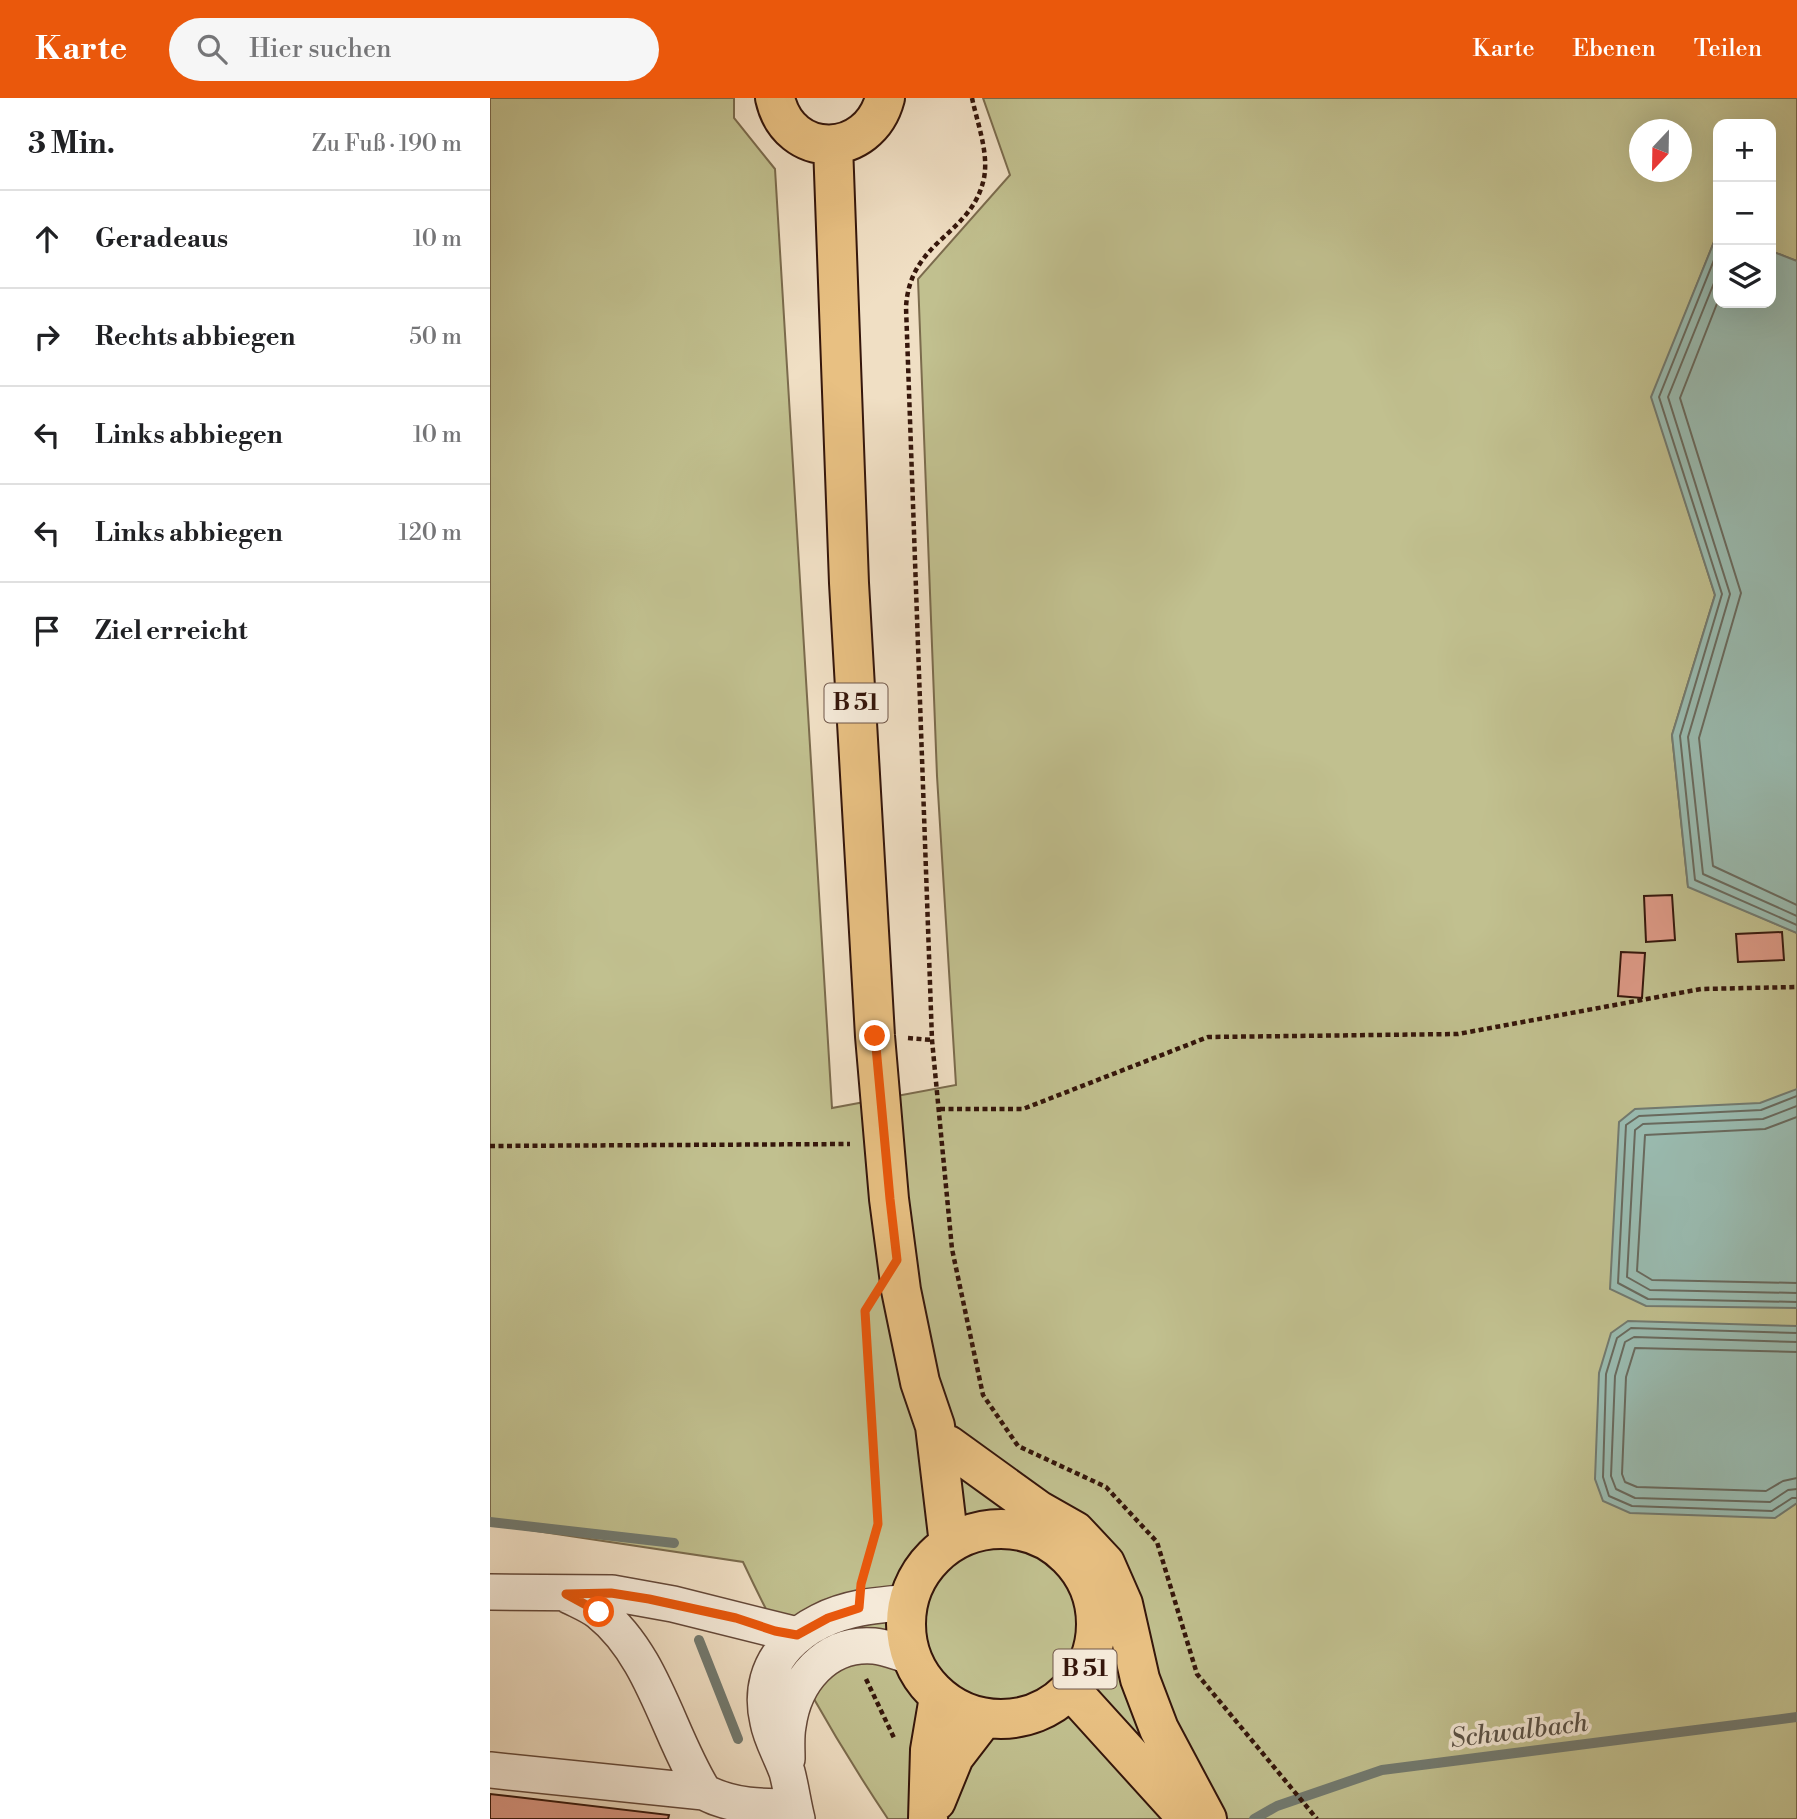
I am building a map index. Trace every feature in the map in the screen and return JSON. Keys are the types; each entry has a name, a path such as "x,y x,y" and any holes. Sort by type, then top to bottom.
{"main road":[{"path":"775,98 786,124 800,136 816,143 834,145 862,135 878,118 885,98"},
{"name":"B 51","path":"834,145 850,596 874,1023 897,1260 910,1341 920,1382 942,1435 968,1485 1002,1528"},
{"name":"B 51","path":"942,1435 949,1544"},
{"name":"B 51","path":"942,1435 1038,1510 1075,1531 1105,1563 1123,1604 1140,1679 1194,1813"},
{"name":"B 51","path":"1002,1528 1033,1534 1061,1549 1082,1573 1094,1602 1097,1633 1089,1664 1071,1690 1046,1709 1016,1719 984,1718 961,1711 939,1697 922,1678 911,1656 906,1629 908,1602 916,1579 930,1560 949,1544 974,1532 1002,1528"},
{"name":"B 51","path":"1071,1690 1194,1813"},
{"path":"928,1819 930,1750 939,1697"},
{"path":"928,1819 954,1757 984,1718"}],"street":[{"path":"490,1592 611,1593 736,1618 797,1635"},
{"path":"566,1594 599,1612 626,1641 642,1667 684,1758 704,1792"},
{"path":"490,1770 704,1792 721,1801 795,1813 787,1773 768,1724 764,1700 768,1676 779,1653 797,1635 828,1618 859,1608 908,1602"},
{"path":"787,1773 788,1726 801,1686 831,1653 849,1647 874,1646 911,1656"}],"path":[{"path":"972,98 982,142 985,175 971,211 916,267 907,288 906,307 932,1040 952,1249 983,1395 1018,1446 1106,1487 1157,1542 1197,1674 1317,1819"},
{"path":"940,1109 1023,1109 1208,1037 1458,1034 1701,989 1797,987"},
{"path":"490,1146 885,1143"},
{"path":"859,1608 861,1584 878,1524 865,1311 897,1260"},
{"path":"860,1647 867,1683 894,1738 896,1749"}],"shaded area":[{"path":"490,98 734,98 734,118 775,169 832,1108 956,1085 937,776 918,279 1010,175 983,98 1797,98 1797,261 1776,253 1776,119 1713,119 1713,244 1652,397 1715,595 1672,735 1688,886 1797,933 1797,1819 888,1819 811,1693 743,1562 490,1524"}],"water":[{"path":"1713,244 1713,308 1776,308 1776,253 1797,261 1797,933 1688,887 1672,735 1715,595 1651,397"},
{"path":"1797,1089 1797,1308 1646,1306 1610,1289 1619,1122 1635,1109 1760,1103"},
{"path":"1628,1321 1797,1326 1797,1503 1775,1518 1630,1513 1603,1501 1595,1479 1599,1373 1611,1333"}],"building":[{"path":"1672,895 1675,940 1646,942 1644,896"},
{"path":"1782,932 1784,960 1738,962 1736,934"},
{"path":"1621,952 1645,953 1642,998 1618,996"},
{"path":"490,1794 669,1815 668,1819 490,1819"}],"waterway":[{"path":"490,1522 674,1543"},
{"path":"699,1640 738,1739"},
{"name":"Schwalbach","path":"1254,1819 1277,1806 1382,1770 1797,1717"}],"route":[{"path":"599,1612 566,1594 611,1593 649,1599 736,1618 797,1635 828,1618 859,1608 861,1584 878,1524 865,1311 897,1260 875,1036"}]}
